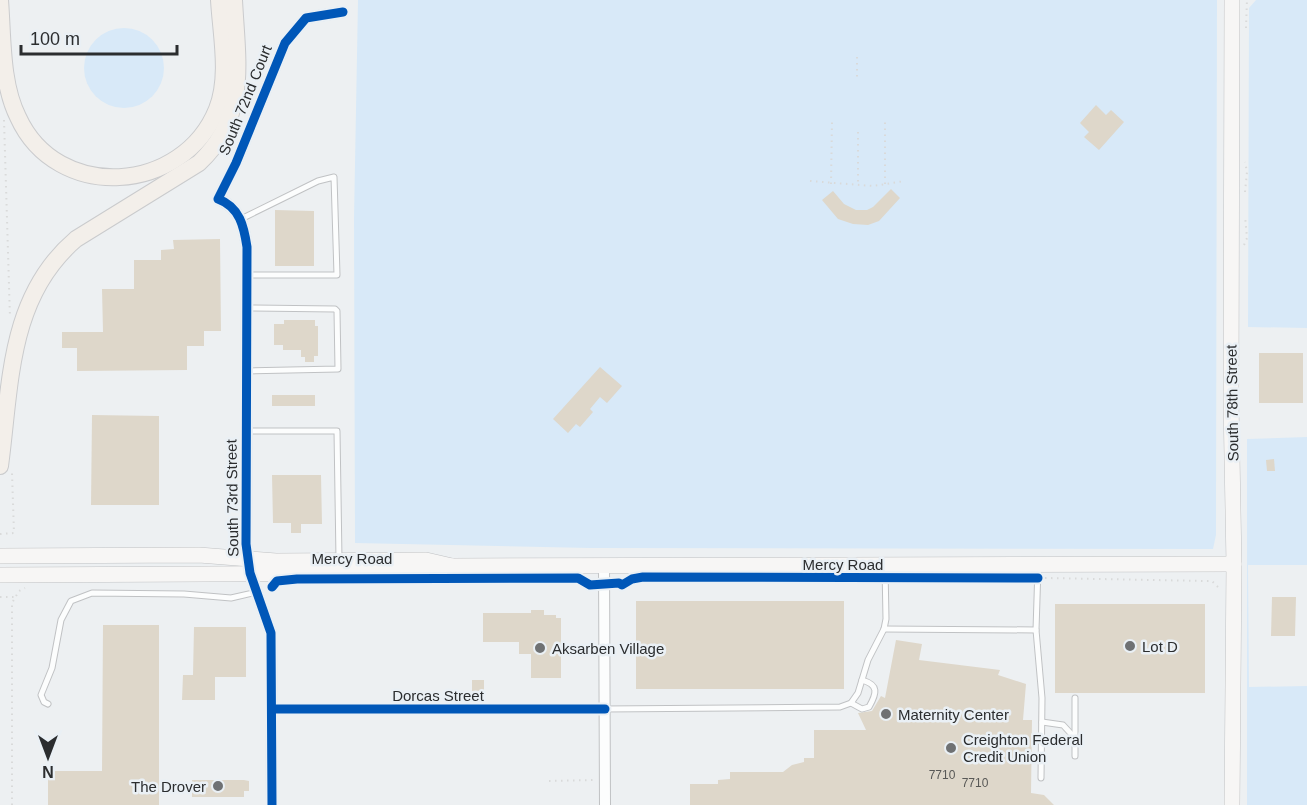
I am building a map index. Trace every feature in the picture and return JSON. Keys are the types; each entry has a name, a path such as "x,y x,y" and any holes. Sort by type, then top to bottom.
{"main road":[{"path":"0,0 9,86 18,118 34,141 59,163 85,175 115,179 147,174 165,166 191,149 210,124 218,108 224,75 219,0"},
{"path":"0,466 19,327 37,283 62,250 98,224 185,174 212,151 221,138 236,97 234,0"},
{"name":"South 78th Street","path":"1232,0 1231,402 1234,564 1232,805"},
{"name":"Mercy Road","path":"0,556 199,555 249,566 397,573 434,571 452,566"},
{"name":"Mercy Road","path":"0,575 249,566 339,560 426,560 452,566 885,564 1038,571 1234,564"}],"street":[{"name":"South 72nd Court","path":"241,219 228,203 218,199 236,163 285,42 306,18 343,12"},
{"name":"South 73rd Street","path":"241,219 247,247 246,431 249,566 271,633 272,805"},
{"path":"604,564 605,805"},
{"name":"Dorcas Street","path":"272,710 605,709"}],"lane":[{"path":"241,219 318,181 334,177 337,275 247,275"},
{"path":"247,309 335,309 337,311 338,369 247,371"},
{"path":"246,431 337,431 339,560"},
{"path":"605,709 840,707 851,703 872,650 884,629 886,619 885,564"},
{"path":"1038,571 1036,630 1042,722 1041,778"},
{"path":"48,704 44,702 41,695 50,674 61,620 71,601 92,593 184,594 231,598 257,592"},
{"path":"884,629 1036,630"},
{"path":"851,703 862,709 869,707 876,695 876,689 872,683 862,680"},
{"path":"1075,756 1076,698"},
{"path":"1042,722 1063,725 1075,738"}],"path":[{"path":"1245,39 1247,0"},
{"path":"857,57 857,78"},
{"path":"4,117 10,324 19,327"},
{"path":"831,184 832,121"},
{"path":"885,121 885,184"},
{"path":"858,132 858,186"},
{"path":"1245,159 1248,172 1245,196"},
{"path":"810,181 858,186 905,181"},
{"path":"0,534 14,533"},
{"path":"1038,571 1206,581 1220,587 1223,594 1234,594"},
{"path":"0,597 15,597 12,603 12,805"},
{"path":"549,781 605,780"}],"shaded area":[{"path":"358,0 1217,0 1216,535 1213,549 590,548 355,543 354,218"},
{"path":"1256,0 1307,0 1307,328 1248,327 1249,8"},
{"path":"116,28 132,28 153,39 164,60 164,76 153,97 132,108 116,108 102,102 90,90 84,76 84,60 90,46 102,34"},
{"path":"1307,437 1307,565 1248,565 1249,687 1307,686 1307,805 1247,805 1247,439"}],"building":[{"path":"1096,105 1106,115 1111,110 1124,122 1099,150 1084,137 1089,132 1080,123"},
{"path":"891,189 900,198 879,221 868,225 853,224 838,219 822,200 833,191 844,204 856,210 867,210"},
{"path":"275,210 314,211 314,266 275,266"},
{"path":"220,239 221,331 204,331 204,346 187,346 187,370 77,371 77,348 62,348 62,332 103,332 102,289 134,289 134,260 161,260 161,250 174,249 173,240"},
{"path":"284,320 315,320 315,326 318,326 318,356 314,356 314,362 305,362 305,357 301,357 301,350 283,350 283,345 274,345 274,324 284,324"},
{"path":"1259,353 1303,353 1303,403 1259,403"},
{"path":"600,367 622,386 607,403 600,397 590,409 593,412 580,427 576,424 568,433 553,419"},
{"path":"272,395 315,395 315,406 272,406"},
{"path":"92,415 159,416 159,505 91,505"},
{"path":"1274,459 1275,471 1267,471 1266,460"},
{"path":"272,475 321,475 322,524 301,524 301,533 291,533 291,523 273,523"},
{"path":"1272,597 1296,597 1295,636 1271,636"},
{"path":"636,601 844,601 844,689 636,689"},
{"name":"Lot D","path":"1055,604 1205,604 1205,693 1055,693"},
{"name":"Aksarben Village","path":"531,610 544,610 544,615 556,615 556,618 561,618 561,678 531,678 531,654 519,654 519,642 483,642 483,613 531,613"},
{"path":"103,625 159,625 159,805 48,805 48,771 102,771"},
{"path":"194,627 246,627 246,677 215,677 215,700 182,700 183,675 193,675"},
{"path":"896,640 922,644 919,660 1000,670 998,675 1026,684 1023,720 1032,720 1031,793 1044,795 1054,805 690,805 690,784 718,784 718,780 730,779 730,772 783,772 792,765 804,762 804,758 814,758 814,730 866,730 858,713 872,711 881,696 885,698"},
{"path":"472,680 484,680 484,691 472,691"},
{"name":"The Drover","path":"192,780 244,780 249,781 249,791 244,791 244,797 192,797"}],"cycle path":[{"path":"272,805 271,633 250,573 246,544 247,247 240,218 231,207 218,199 236,163 285,43 306,18 343,12"},
{"path":"272,587 277,581 297,579 578,578 590,585 619,583 622,585 632,579 643,577 1038,578"},
{"path":"272,709 605,709"}],"place":[{"name":"Lot D","path":"1130,646"},
{"name":"Aksarben Village","path":"540,648"},
{"name":"Maternity Center","path":"886,714"},
{"name":"Creighton Federal Credit Union","path":"951,748"},
{"name":"The Drover","path":"218,786"}]}
